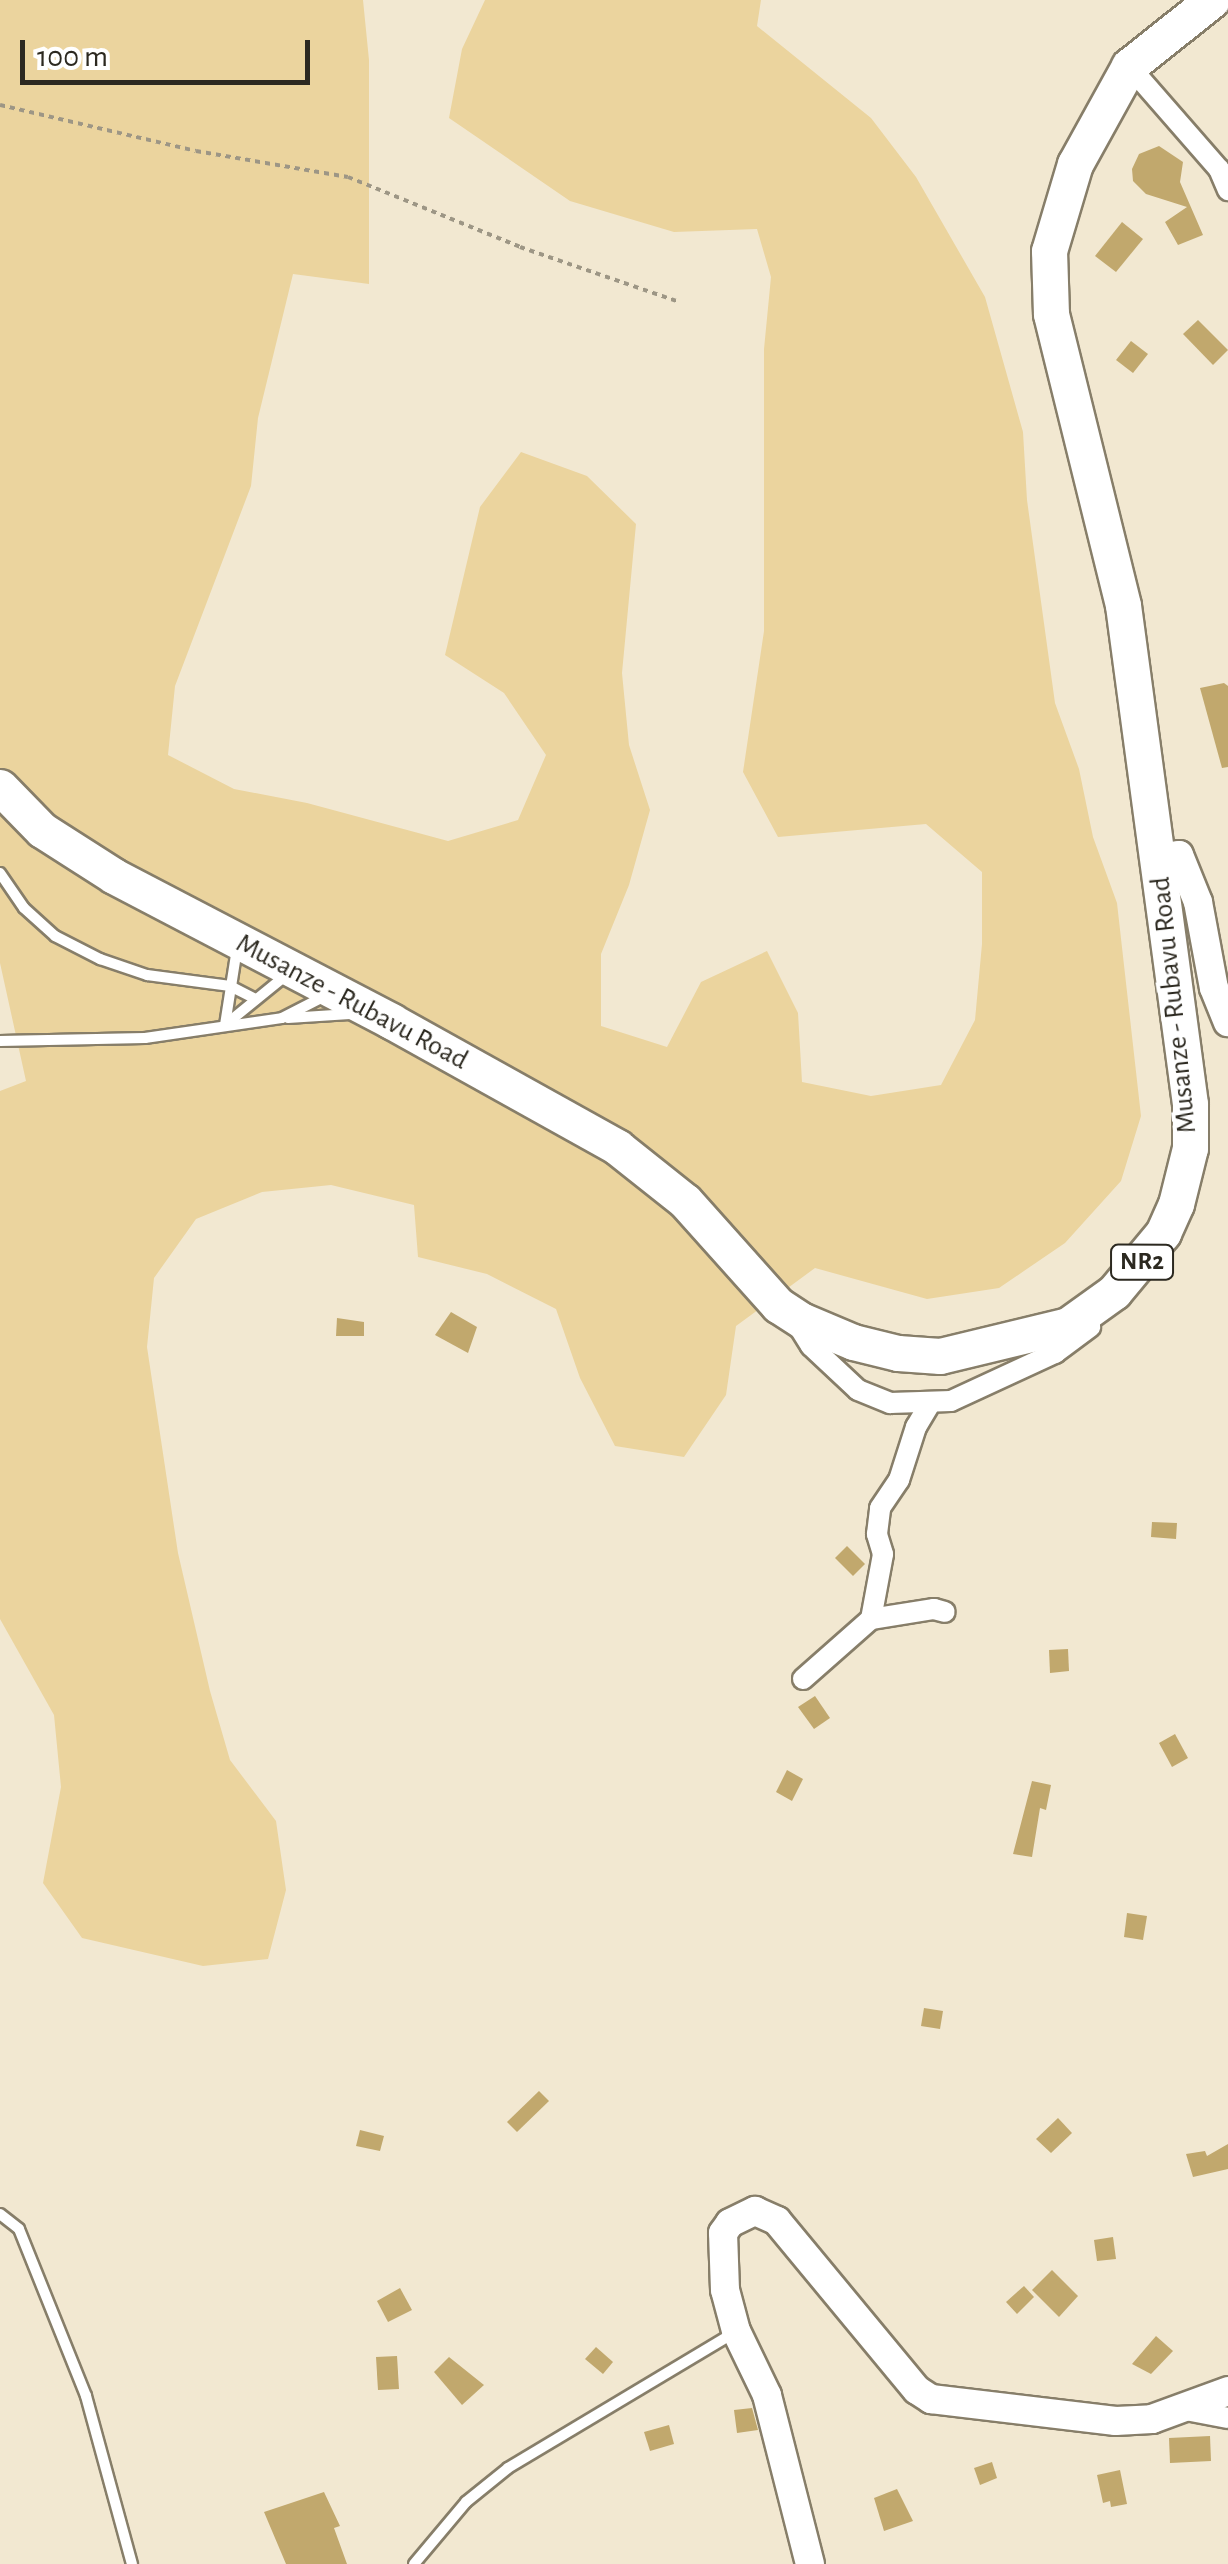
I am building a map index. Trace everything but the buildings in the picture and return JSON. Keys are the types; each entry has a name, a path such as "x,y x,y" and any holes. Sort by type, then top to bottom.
{"highway":[{"name":"Musanze - Rubavu Road","path":"0,787 42,830 114,876 391,1021 618,1147 685,1201 778,1305 790,1312 853,1342 898,1354 940,1356 1068,1325 1114,1292 1163,1233 1176,1204 1190,1148 1190,1104 1123,605 1051,314 1049,251 1075,164 1129,66 1212,0"}],"main road":[{"path":"1157,856 1179,855 1198,902 1214,988 1228,1022"},
{"path":"810,2564 767,2395 736,2332 724,2290 723,2233 730,2223 760,2212 776,2221 917,2390 931,2400 1116,2421 1152,2419 1228,2391"}],"street":[{"path":"1129,66 1219,170 1228,190"},
{"path":"790,1312 811,1346 858,1390 890,1403 951,1401 1055,1353 1108,1314 1140,1274 1163,1233"},
{"path":"871,1619 883,1554 877,1534 880,1508 898,1480 916,1427 931,1402"},
{"path":"803,1679 871,1619 934,1610 945,1612"},
{"path":"1181,2410 1228,2418"}],"lane":[{"path":"0,873 24,908 55,936 100,959 147,975 230,986 256,999"},
{"path":"224,1026 239,942"},
{"path":"224,1026 293,970"},
{"path":"282,1018 334,991"},
{"path":"0,1042 146,1038 282,1018 348,1014 391,1021"},
{"path":"0,2214 19,2229 86,2396 132,2564"},
{"path":"414,2564 466,2502 508,2468 736,2332"}],"path":[{"path":"0,105 196,151 348,177 520,248 677,301"}],"shaded area":[{"path":"0,0 363,0 369,60 369,284 293,274 258,418 251,486 175,686 168,755 234,789 307,803 448,841 518,820 546,755 504,693 445,655 480,507 521,452 587,476 636,524 622,673 629,745 650,810 629,885 601,954 601,1026 667,1047 701,982 767,951 798,1013 802,1082 871,1096 941,1085 975,1020 982,944 982,872 926,824 778,837 743,772 764,631 764,349 771,277 757,229 674,232 570,201 449,118 462,49 485,0 761,0 757,26 871,118 916,177 985,297 1023,432 1027,500 1055,703 1079,769 1093,837 1117,903 1141,1116 1121,1181 1065,1243 999,1288 927,1299 815,1268 736,1326 726,1395 684,1457 615,1446 580,1378 556,1309 487,1274 418,1257 414,1205 331,1185 262,1192 196,1219 154,1278 147,1347 178,1553 210,1691 230,1760 276,1821 286,1890 268,1959 203,1966 82,1938 43,1883 61,1787 54,1715 0,1619 0,1091 26,1081 0,963"}]}
